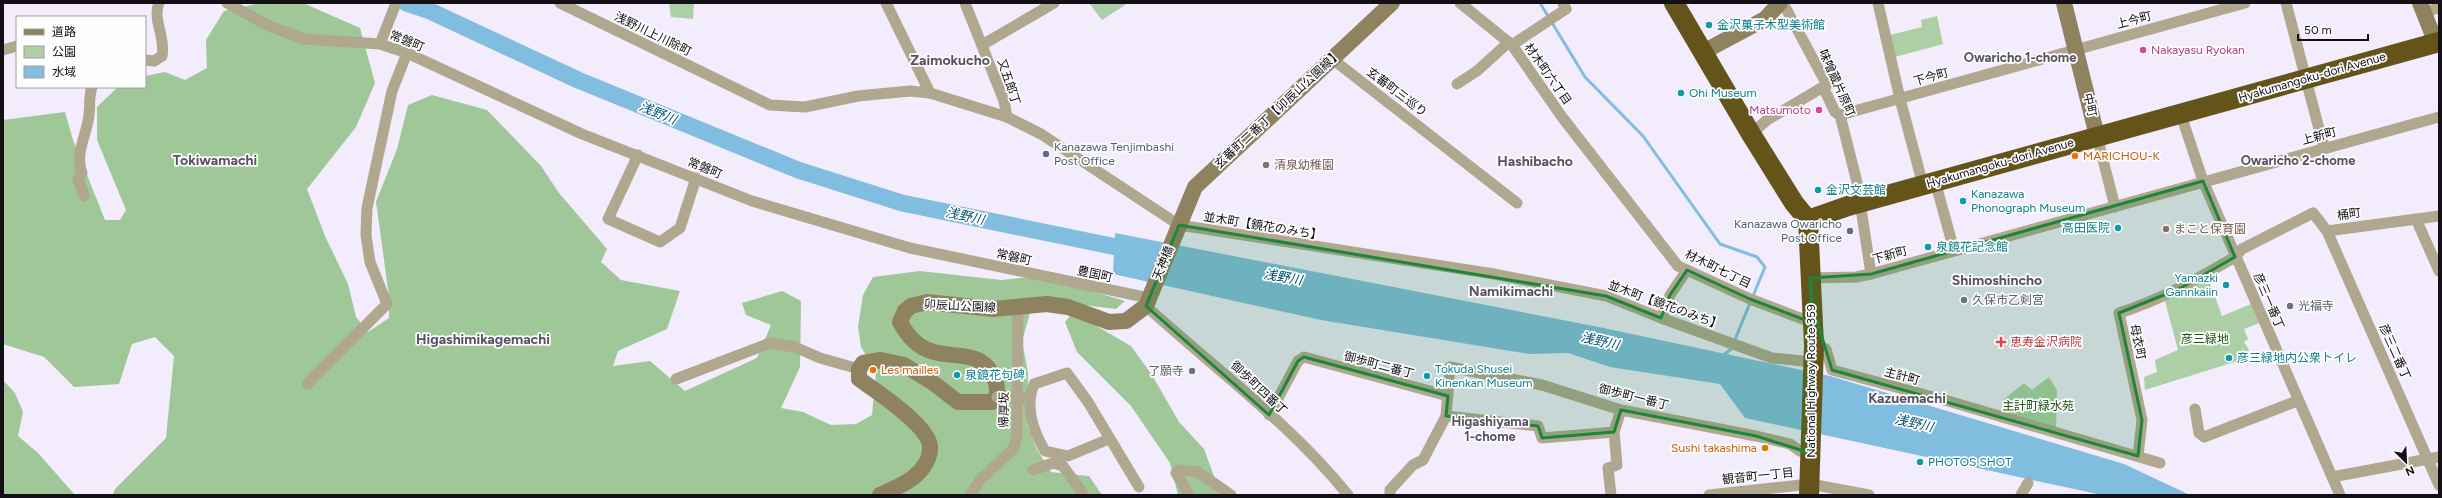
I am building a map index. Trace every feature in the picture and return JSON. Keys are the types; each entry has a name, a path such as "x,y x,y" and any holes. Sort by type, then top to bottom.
{"highway":[{"path":"1674,3 1751,134 1794,203 1808,220"},
{"name":"Hyakumangoku-dori Avenue","path":"1808,220 1861,202 2097,136 2181,115 2305,78 2438,44"},
{"name":"National Highway Route 359","path":"1808,220 1810,278 1816,357 1810,489"}],"street":[{"path":"146,60 154,61 162,56 163,51 156,8 159,3"},
{"name":"常磐町","path":"227,3 269,26 304,40 380,44 407,53 526,110 752,201 910,248 1035,275"},
{"path":"380,44 396,3"},
{"name":"浅野川上川除町","path":"560,3 735,89"},
{"path":"886,3 930,92"},
{"name":"又五郎丁","path":"965,3 1004,101 1007,117"},
{"path":"982,45 1054,3"},
{"name":"玄蕃町二番丁【卯辰山公園線】","path":"1177,230 1195,187 1200,181 1392,3"},
{"name":"材木町六丁目","path":"1460,3 1511,44 1562,116 1605,172"},
{"path":"1703,52 1765,19 1782,3"},
{"name":"味噌蔵片原町","path":"1782,3 1827,85 1823,87 1834,112 1840,115 1861,202 1871,274"},
{"path":"1878,3 1900,99 1954,250"},
{"name":"中町","path":"2064,3 2114,207"},
{"name":"上今町","path":"2076,49 2245,3"},
{"path":"2286,3 2324,148"},
{"path":"1457,84 1511,44 1549,19 1564,6"},
{"path":"2428,8 2438,44"},
{"path":"3,50 16,46"},
{"name":"下今町","path":"1840,115 2076,49"},
{"path":"307,384 386,304 370,262 366,234 367,208 392,91 407,53"},
{"name":"玄蕃町三巡り","path":"1331,58 1517,203"},
{"path":"1751,134 1767,120 1823,87"},
{"path":"84,196 78,179 82,173 80,168 81,147 88,120 89,96 92,88"},
{"name":"並木町【鏡花のみち】","path":"735,89 770,105 805,107 858,96 910,91 930,92 1007,117 1041,134 1065,148 1177,230 1547,284 1606,296 1661,318 1772,358 1816,357"},
{"name":"彦三一番丁","path":"2181,115 2203,180 2235,257 2297,401 2340,495"},
{"name":"上新町","path":"2114,207 2203,180 2439,117"},
{"path":"638,155 608,219 660,242 680,228 696,178"},
{"name":"材木町七丁目","path":"1605,172 1678,266 1750,299 1813,323"},
{"name":"下新町","path":"1810,278 1856,277 1871,274 2114,207"},
{"name":"桶町","path":"2235,257 2242,249 2313,213 2327,230 2439,216"},
{"path":"2416,219 2439,271"},
{"name":"天神橋","path":"1149,299 1177,230"},
{"name":"彦三二番丁","path":"2327,230 2439,485"},
{"name":"母衣町","path":"2138,456 2142,420 2119,313 2148,304 2179,289 2235,257"},
{"path":"1661,318 1670,295 1687,270"},
{"name":"豊国町","path":"1035,275 1149,299"},
{"name":"卯辰山公園線","path":"997,397 998,389 994,378 979,360 961,354 930,351 910,338 900,322 911,306 928,302 970,308 1018,307 1047,304 1068,307 1109,322 1126,321 1149,299"},
{"name":"御歩町四番丁","path":"1149,299 1317,460 1348,495"},
{"name":"帰厚坂","path":"970,495 980,480 1014,448 1017,435 1018,307"},
{"path":"676,379 770,343 795,347 820,358 859,369"},
{"name":"主計町","path":"1816,357 1832,370 2138,456 2160,464"},
{"name":"御歩町二番丁","path":"1269,415 1298,361 1304,358 1448,396"},
{"path":"880,495 893,490 914,477 928,460 930,446 924,433 910,418 890,400 859,379 859,369 863,363 881,360 904,365 932,382 958,402 992,402 997,397 1028,398"},
{"name":"御歩町一番丁","path":"1448,396 1450,367 1542,385 1622,410 1790,444 1800,451 1811,450"},
{"path":"1109,439 1068,456 1046,451 1036,434 1028,398 1034,384 1067,373 1088,402 1139,487"},
{"path":"1390,495 1390,490 1404,474 1413,465 1423,460 1446,416 1448,396"},
{"path":"2195,409 2199,433 2204,437 2297,401"},
{"path":"1611,495 1608,468 1617,465 1614,432 1622,410"},
{"path":"1446,416 1538,426 1542,438 1614,432"},
{"path":"2332,477 2439,457"},
{"path":"1033,470 1053,463 1063,466 1084,495"},
{"path":"1188,493 1176,473 1179,470 1198,472 1231,495"},
{"path":"2021,495 2028,483"},
{"name":"観音町一丁目","path":"1709,495 1810,489 1869,495"}],"highlighted area":[{"path":"2203,181 2235,257 2179,289 2119,313 2142,420 2138,456 1832,370 1817,321 1814,322 1810,453 1756,436 1621,410 1614,432 1542,438 1538,426 1446,416 1448,396 1304,357 1298,361 1269,415 1146,306 1179,225 1606,296 1661,318 1670,295 1687,270 1750,299 1813,323 1810,278 1871,274"}],"green space":[{"path":"261,3 303,3 360,28 375,83 356,127 307,189 325,236 348,284 356,317 368,332 389,318 389,296 376,202 397,149 408,105 432,95 487,110 541,166 559,193 607,249 601,262 621,280 680,291 667,329 618,351 613,366 650,361 685,391 757,358 771,325 746,315 742,303 782,291 801,301 800,367 781,408 803,412 831,425 856,424 872,415 876,372 861,347 858,327 863,295 873,277 920,271 1001,280 1041,276 1125,301 1116,309 1034,299 1022,341 1028,373 1027,424 1036,448 1051,472 1089,476 1102,495 113,495 115,489 166,438 174,356 155,337 132,344 119,384 74,387 44,357 3,344 3,120 65,112 73,140 105,220 120,220 126,210 97,140 97,107 117,88 146,88 146,76 165,72 185,80 207,68 206,40 224,11"},
{"path":"669,3 694,3 693,19 671,17"},
{"path":"1089,3 1128,3 1102,20"},
{"path":"1937,16 1943,44 1895,57 1890,35 1922,27 1921,20"},
{"name":"彦三緑地","path":"2208,278 2222,316 2251,304 2259,323 2244,329 2248,339 2244,342 2249,350 2247,358 2145,390 2144,377 2157,372 2155,360 2178,350 2165,301"},
{"path":"1076,309 1098,327 1131,346 1152,375 1179,422 1204,449 1221,495 1178,495 1170,463 1131,406 1077,352 1065,322"},
{"name":"主計町緑水苑","path":"2049,377 2057,390 2056,430 2008,416 2010,405 2003,400 2024,383 2032,390"},
{"path":"3,380 15,393 23,412 18,436 38,453 75,495 3,495"}],"water":[{"path":"1115,233 1599,327 1830,376 2124,464 2190,495 2102,495 1745,418 1720,384 1610,367 1568,353 1529,354 1321,320 1113,274"}],"waterway":[{"name":"浅野川","path":"406,3 430,11 578,80 798,170 902,203 1136,251"},
{"path":"1540,3 1585,77 1643,136 1720,244 1757,257 1765,267 1753,296"},
{"path":"1734,342 1750,303"},
{"path":"1720,358 1731,349"}],"place":[{"name":"金沢菓子木型美術館","path":"1709,25"},
{"name":"Nakayasu Ryokan","path":"2143,50"},
{"name":"Ohi Museum","path":"1681,93"},
{"name":"Matsumoto","path":"1819,110"},
{"name":"Kanazawa Tenjimbashi Post Office","path":"1046,154"},
{"name":"MARICHOU-K","path":"2075,156"},
{"name":"清泉幼稚園","path":"1266,165"},
{"name":"金沢文芸館","path":"1818,190"},
{"name":"Kanazawa Phonograph Museum","path":"1963,201"},
{"name":"高田医院","path":"2118,228"},
{"name":"まこと保育園","path":"2166,229"},
{"name":"Kanazawa Owaricho Post Office","path":"1850,231"},
{"name":"泉鏡花記念館","path":"1928,247"},
{"name":"Yamazki Gannkaiin","path":"2226,285"},
{"name":"久保市乙剣宮","path":"1964,300"},
{"name":"光福寺","path":"2290,306"},
{"name":"恵寿金沢病院","path":"2001,342"},
{"name":"彦三緑地内公衆トイレ","path":"2229,358"},
{"name":"Les mailles","path":"873,370"},
{"name":"了願寺","path":"1192,371"},
{"name":"泉鏡花句碑","path":"957,375"},
{"name":"Tokuda Shusei Kinenkan Museum","path":"1427,376"},
{"name":"Sushi takashima","path":"1765,448"},
{"name":"PHOTOS SHOT","path":"1920,462"}],"district":[{"name":"Owaricho 1-chome","path":"2020,57"},
{"name":"Zaimokucho","path":"950,60"},
{"name":"Tokiwamachi","path":"215,160"},
{"name":"Owaricho 2-chome","path":"2298,160"},
{"name":"Hashibacho","path":"1535,161"},
{"name":"Shimoshincho","path":"1997,280"},
{"name":"Namikimachi","path":"1511,291"},
{"name":"Higashimikagemachi","path":"483,339"},
{"name":"Kazuemachi","path":"1907,398"},
{"name":"Higashiyama 1-chome","path":"1490,428"}]}
